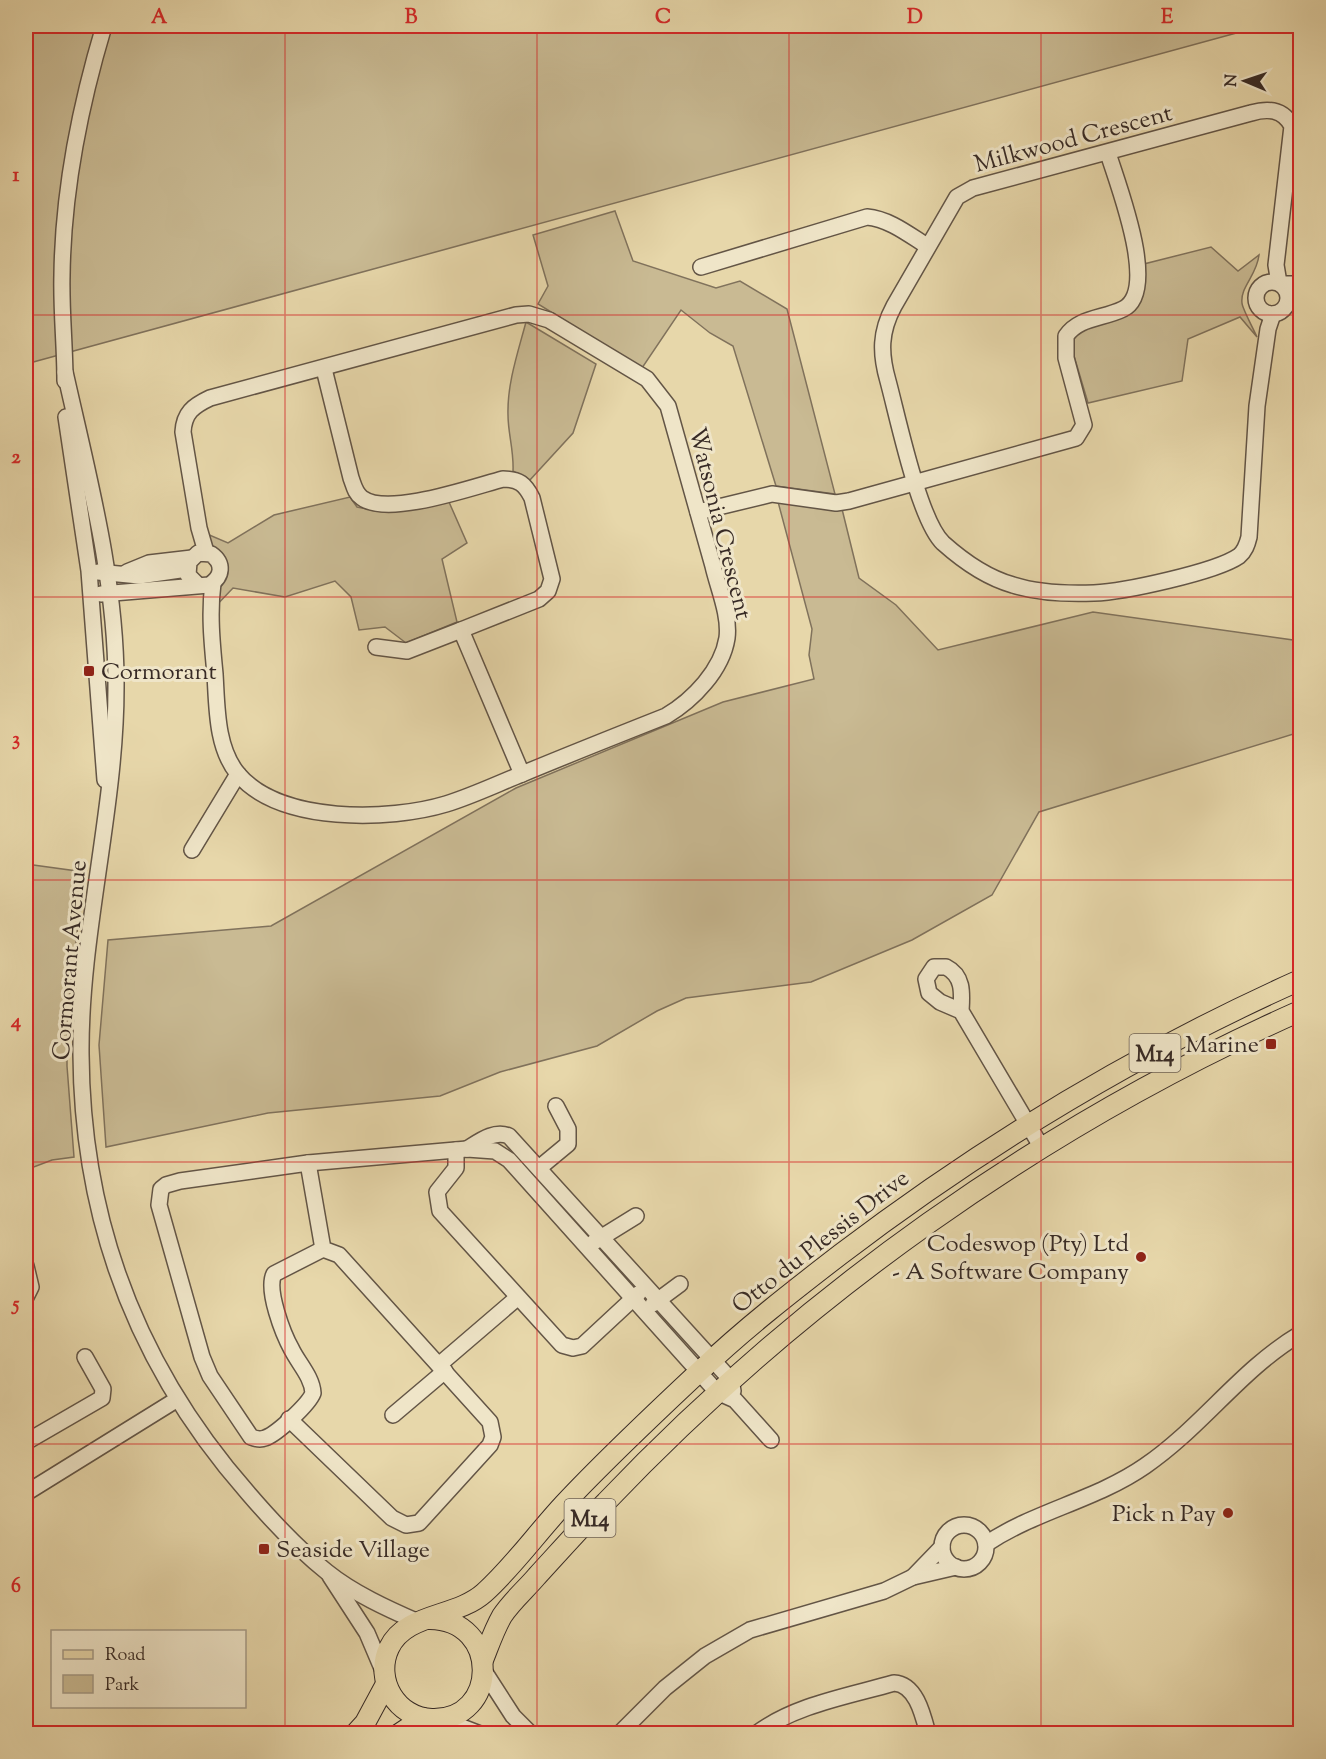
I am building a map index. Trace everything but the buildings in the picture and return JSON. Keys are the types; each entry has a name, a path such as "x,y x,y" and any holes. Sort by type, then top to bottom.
{"main road":[{"name":"Otto du Plessis Drive","path":"355,1734 365,1723 385,1678 386,1656 392,1641 402,1631 450,1612 482,1595 584,1482 706,1365 863,1237 961,1167 1091,1086 1195,1031 1300,980"},
{"name":"Otto du Plessis Drive","path":"399,1734 432,1718 455,1714 470,1704 480,1686 483,1665 503,1614 620,1487 830,1297 934,1220 1042,1148 1157,1083 1300,1011"},
{"path":"424,1621 447,1621 465,1630 475,1641 483,1665"},
{"path":"385,1678 398,1704 410,1713 432,1718"}],"street":[{"name":"Cormorant Avenue","path":"104,26 81,112 68,200 62,273 68,429 89,571 108,795"},
{"name":"Milkwood Crescent","path":"1276,283 1276,265 1292,126 1287,118 1272,110 1263,110 964,192 957,197 927,246 885,321 882,338 883,363 928,523 944,543 988,575 1013,586 1056,592 1096,593 1220,565 1241,554 1250,537 1255,428 1268,329 1282,307"},
{"path":"698,513 772,494 836,503 917,484 1066,442 1081,433 1084,425 1083,414 1066,358 1066,336 1081,322 1125,308 1133,301 1138,287 1137,257 1108,153"},
{"path":"701,267 867,217 878,218 894,225 927,246"},
{"path":"1276,283 1287,291 1282,307"},
{"path":"1300,284 1276,283 1257,292 1258,306 1282,307 1300,311"},
{"name":"Watsonia Crescent","path":"195,559 199,528 183,432 187,414 195,405 210,398 324,369 516,315 540,316 647,379 668,406 727,621 724,650 708,677 681,707 666,716 430,808 342,814 299,809 256,789 238,774 222,740 218,719 210,606 204,584"},
{"path":"324,369 351,478 356,492 363,499 393,504 503,479 516,479 526,486 532,498 549,559 552,579 548,591 539,599 407,651 376,647"},
{"name":"Cormorant Avenue","path":"65,372 94,503 106,572 116,682 114,759 82,1017 82,1090 88,1153 108,1247 139,1331 176,1400 227,1469 281,1530 329,1574 378,1604 424,1621"},
{"path":"89,571 139,576 195,559 215,557 220,566 219,576 204,584 109,594 91,593"},
{"path":"195,559 189,577 204,584"},
{"path":"461,630 522,774"},
{"path":"192,850 238,774"},
{"path":"961,1011 1042,1148"},
{"path":"539,1168 568,1144 568,1129 556,1106"},
{"path":"647,1286 590,1340 573,1348 561,1345 437,1205 436,1198 440,1186 456,1168 461,1150 490,1136 503,1134 509,1136 659,1299 706,1365 771,1440"},
{"path":"289,1419 393,1518 406,1525 419,1523 482,1453 493,1437 490,1422 442,1368 339,1255 323,1249 283,1268 271,1280 270,1286 285,1335 313,1386 311,1399 271,1435 264,1439 251,1437 210,1376 202,1357 159,1205 159,1196 166,1185 180,1181 308,1163 461,1150 502,1153 644,1312 706,1365"},
{"path":"308,1163 323,1249"},
{"path":"586,1247 636,1216"},
{"path":"26,1266 31,1287 26,1297"},
{"path":"644,1312 680,1284"},
{"path":"393,1415 517,1298"},
{"path":"983,1538 1002,1533 1102,1490 1143,1468 1169,1449 1248,1371 1300,1334"},
{"path":"26,1442 102,1398 103,1389 85,1357"},
{"path":"26,1491 176,1400"},
{"path":"619,1734 665,1688 727,1641 767,1624 884,1591 913,1577 977,1566 983,1559 983,1538 974,1527 957,1526 944,1539 942,1547 913,1577"},
{"path":"942,1547 946,1559 956,1568"},
{"name":"Cormorant Avenue","path":"329,1574 367,1633 385,1678"},
{"path":"483,1665 513,1716 531,1734"},
{"path":"756,1734 776,1720 794,1713 901,1683 911,1689 928,1734"},
{"path":"432,1718 480,1734"}],"green space":[{"path":"26,26 1262,26 26,364"},
{"path":"615,211 633,261 716,288 740,281 787,309 835,494 776,486 733,346 710,333 681,310 642,368 538,304 548,286 533,235"},
{"path":"1211,247 1238,271 1259,255 1242,297 1244,309 1257,337 1240,317 1188,339 1182,381 1088,403 1069,339 1073,333 1117,319 1144,264"},
{"path":"526,322 596,364 573,433 529,481 513,471 508,415 511,380"},
{"path":"350,497 357,507 383,512 449,502 467,543 442,559 457,622 406,643 385,627 359,630 351,597 335,581 285,597 233,588 212,610 223,564 200,531 228,543 274,515"},
{"path":"777,498 842,509 859,578 896,605 938,650 1093,612 1300,641 1300,732 1039,812 992,895 912,940 811,982 686,998 657,1011 597,1046 500,1072 440,1096 268,1113 106,1147 99,1045 108,940 271,926 516,788 723,702 814,679 809,655 812,629"},
{"path":"26,864 84,872 67,1020 67,1066 74,1157 52,1160 26,1170"}],"place":[{"name":"Cormorant","path":"89,671"},
{"name":"Marine","path":"1271,1044"},
{"name":"Codeswop (Pty) Ltd - A Software Company","path":"1141,1257"},
{"name":"Pick n Pay","path":"1228,1513"},
{"name":"Seaside Village","path":"264,1549"}]}
